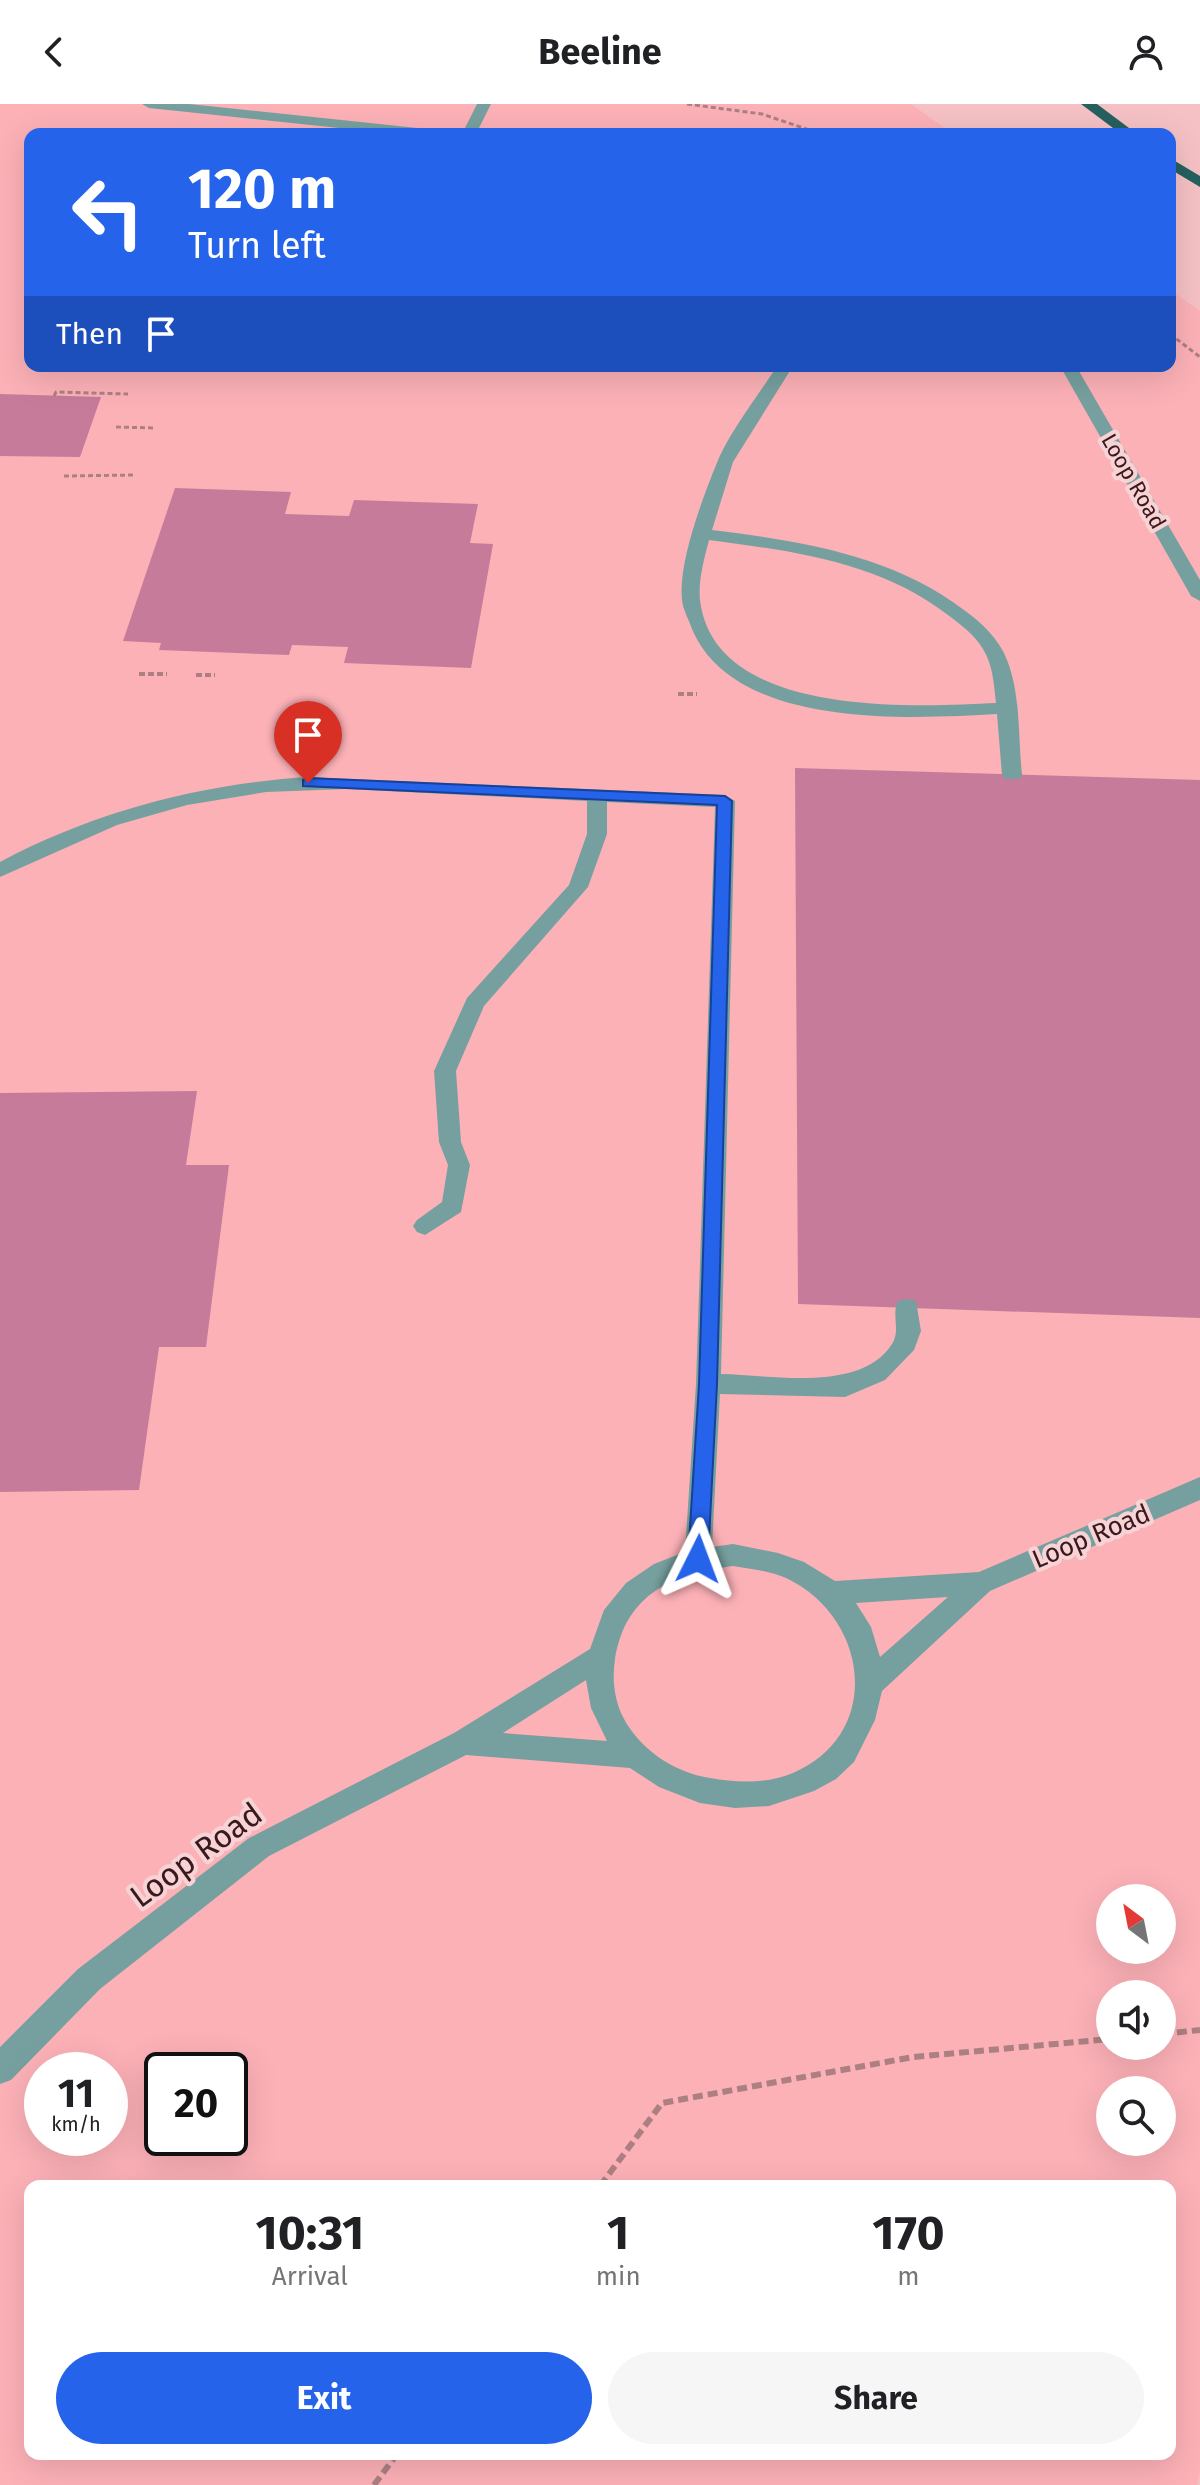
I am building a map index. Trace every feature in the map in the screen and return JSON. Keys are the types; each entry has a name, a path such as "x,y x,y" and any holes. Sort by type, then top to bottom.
{"highway":[{"path":"1088,104 1122,128"},
{"path":"1176,166 1200,183"}],"lane":[{"path":"149,104 379,128"},
{"path":"472,128 484,104"},
{"path":"781,372 725,462 702,534 692,574 691,605 704,640 732,668 775,693 817,704 874,712 1004,708"},
{"name":"Loop Road","path":"1071,372 1200,596"},
{"path":"702,534 793,546 848,558 920,588 955,610 987,638 1000,665 1012,775"},
{"path":"0,870 30,853 117,818 170,801 219,792 308,783 725,801 708,1384 698,1559"},
{"path":"425,1226 453,1206 459,1165 450,1142 445,1071 457,1038 475,1003 578,887 597,834 597,795"},
{"path":"708,1384 845,1387 876,1373 902,1350 909,1331 907,1308"},
{"name":"Loop Road","path":"871,1683 981,1583 1200,1488"},
{"path":"733,1555 769,1561 803,1573 831,1593 854,1620 868,1650 871,1683 865,1717 848,1749 819,1774 784,1790 744,1797 703,1793 666,1779 634,1756 612,1726 600,1692 599,1658 610,1623 631,1594 661,1572 698,1559 733,1555"},
{"name":"Loop Road","path":"831,1593 981,1583"},
{"name":"Loop Road","path":"0,2069 89,1979 259,1847 464,1742 599,1658"},
{"path":"464,1742 634,1756"}],"path":[{"path":"687,104 762,114 803,128"},
{"path":"1176,339 1200,357"},
{"path":"54,396 56,392 128,394"},
{"path":"116,427 156,428"},
{"path":"64,476 136,475"},
{"path":"139,674 167,674"},
{"path":"196,675 215,675"},
{"path":"1176,2033 1200,2030"},
{"path":"604,2180 662,2103 913,2057 1096,2040"},
{"path":"374,2485 393,2460"}],"shaded area":[{"path":"0,104 911,104 945,128 24,128 24,372 1176,372 1176,294 1200,311 1200,2472 1197,2485 0,2485"}],"building":[{"path":"0,394 101,397 80,457 0,456"},
{"path":"175,488 291,492 285,514 349,516 354,500 478,504 470,543 493,544 471,668 344,663 348,647 292,645 289,655 159,650 161,643 123,641"},
{"path":"795,768 1200,780 1200,1318 798,1304"},
{"path":"197,1091 186,1165 229,1165 206,1347 159,1347 139,1490 0,1492 0,1093"}],"route":[{"path":"308,783 725,801 708,1384 698,1559"}]}
